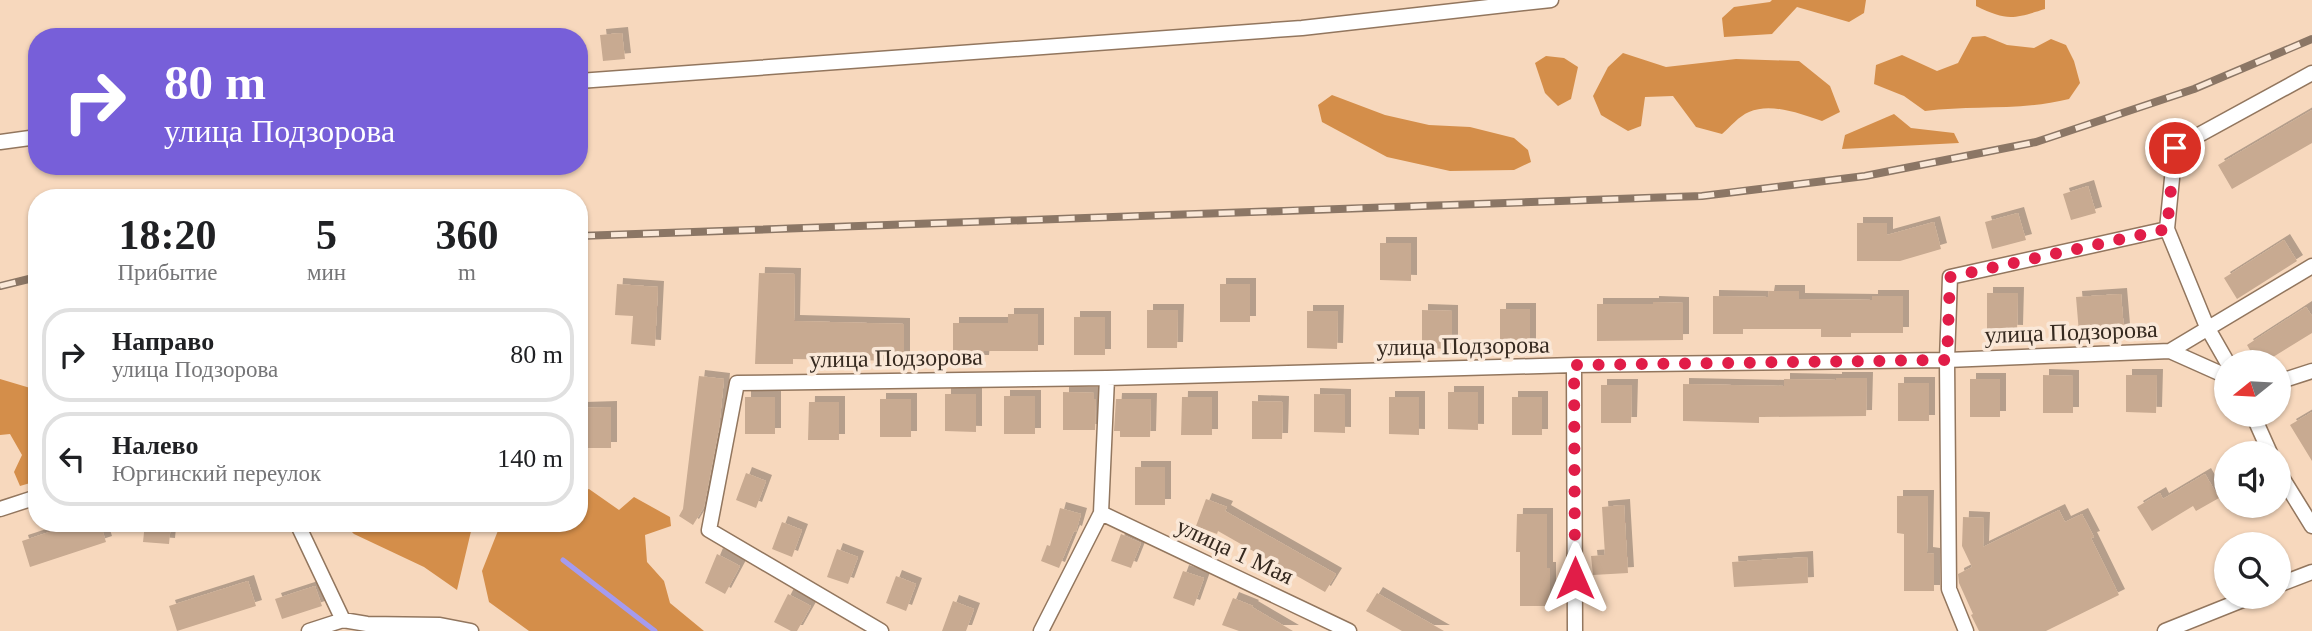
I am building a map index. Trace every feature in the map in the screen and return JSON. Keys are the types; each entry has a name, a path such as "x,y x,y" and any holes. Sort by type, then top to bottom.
{"street":[{"path":"588,80 1302,28 1551,0"},
{"path":"2220,350 2207,327 2167,229 2175,148 2312,73"},
{"path":"0,142 28,137"},
{"path":"1966,631 1949,589 1947,360 1950,277 2167,229"},
{"path":"2170,351 2312,266"},
{"name":"улица Подзорова","path":"881,631 709,530 737,383 1947,360 2170,351 2214,371"},
{"path":"1574,365 1575,631"},
{"path":"2291,378 2312,371"},
{"path":"1041,631 1101,513 1107,378"},
{"path":"2291,492 2312,526"},
{"path":"0,509 28,500"},
{"name":"улица 1 Мая","path":"1101,513 1349,631"},
{"path":"301,532 343,620"},
{"path":"2291,580 2312,572"},
{"path":"2165,631 2220,609"},
{"path":"309,631 343,620 368,627 440,625 471,631"}],"shaded area":[{"path":"1772,0 1866,0 1864,13 1849,22 1797,7 1772,34 1724,37 1722,18 1734,7"},
{"path":"1976,0 2045,0 2045,9 2010,17 1976,6"},
{"path":"1985,36 2007,45 2034,48 2051,39 2066,45 2080,83 2069,99 2051,103 1925,111 1904,96 1874,84 1876,65 1902,55 1937,71 1958,63 1972,37"},
{"path":"1623,53 1666,67 1736,59 1799,61 1830,86 1840,112 1822,121 1786,110 1758,109 1742,116 1722,134 1696,127 1673,96 1645,97 1641,126 1628,131 1601,115 1593,96 1608,67"},
{"path":"1546,56 1564,58 1578,67 1571,99 1558,106 1545,93 1535,63"},
{"path":"1332,95 1385,115 1429,125 1470,127 1514,138 1528,150 1531,162 1514,170 1450,171 1387,157 1322,122 1318,105"},
{"path":"1894,114 1911,128 1954,133 1959,143 1842,149 1845,135"},
{"path":"0,379 28,387 28,484 20,486 14,472 22,455 10,434 0,435"},
{"path":"588,489 619,510 634,497 670,517 671,526 645,535 647,562 664,581 670,603 704,631 529,631 489,602 482,571 497,532 588,532"},
{"path":"352,532 471,532 457,590 424,567"}],"building":[{"path":"622,33 625,59 603,61 600,35"},
{"path":"2312,110 2312,143 2232,189 2218,165"},
{"path":"2088,186 2096,213 2071,220 2063,194"},
{"path":"2018,213 2026,240 1992,249 1985,222"},
{"path":"1934,222 1941,249 1900,261 1857,261 1857,223 1887,223 1887,235"},
{"path":"2284,240 2297,261 2237,299 2224,278"},
{"path":"1380,243 1411,243 1411,281 1380,280"},
{"path":"759,273 795,274 794,321 904,324 904,361 793,359 793,364 755,364"},
{"path":"617,284 658,287 655,346 631,344 633,316 615,315"},
{"path":"1220,284 1250,284 1250,322 1220,322"},
{"path":"1769,291 1799,291 1799,299 1872,300 1872,296 1903,296 1903,333 1851,333 1851,337 1821,337 1821,329 1743,329 1743,334 1713,334 1713,296 1768,297"},
{"path":"1987,293 2018,293 2017,331 1987,330"},
{"path":"2121,294 2124,330 2079,333 2076,297"},
{"path":"1683,303 1683,340 1597,341 1597,304"},
{"path":"2306,307 2312,316 2312,333 2284,350 2250,350 2247,345"},
{"path":"1500,309 1530,309 1530,347 1500,347"},
{"path":"1147,310 1178,310 1177,348 1147,348"},
{"path":"1422,310 1452,311 1452,349 1422,348"},
{"path":"1307,311 1338,311 1337,349 1307,348"},
{"path":"1008,314 1038,314 1038,351 984,351 983,361 953,361 953,323 1008,323"},
{"path":"1074,317 1105,317 1105,355 1074,355"},
{"path":"2043,375 2073,376 2073,413 2043,413"},
{"path":"2126,375 2157,375 2156,413 2126,412"},
{"path":"699,376 724,379 719,428 704,507 693,525 679,516 683,509"},
{"path":"1867,378 1866,416 1759,417 1759,423 1683,421 1683,384 1784,386 1784,379"},
{"path":"1970,379 2000,379 2000,417 1970,417"},
{"path":"1898,383 1929,383 1929,421 1898,421"},
{"path":"1601,385 1632,385 1631,423 1601,423"},
{"path":"1063,392 1094,393 1095,430 1063,430"},
{"path":"1448,392 1478,392 1478,430 1448,429"},
{"path":"945,394 976,394 976,432 945,431"},
{"path":"1314,394 1345,395 1345,433 1314,432"},
{"path":"1004,396 1035,396 1035,434 1004,434"},
{"path":"745,397 775,397 775,434 745,434"},
{"path":"1182,397 1212,397 1212,435 1181,435"},
{"path":"1389,397 1419,397 1419,435 1389,434"},
{"path":"1512,397 1542,397 1542,435 1512,435"},
{"path":"880,399 911,399 911,437 880,437"},
{"path":"1116,399 1151,399 1150,437 1120,437 1120,431 1114,431"},
{"path":"1252,401 1283,402 1282,439 1252,439"},
{"path":"809,402 839,402 839,440 808,440"},
{"path":"611,407 611,448 588,448 588,408"},
{"path":"2312,412 2312,461 2291,427"},
{"path":"1135,467 1165,467 1165,505 1135,505"},
{"path":"746,473 766,481 756,508 736,500"},
{"path":"2205,474 2214,489 2214,501 2196,511 2193,506 2152,531 2137,507 2160,493 2163,499"},
{"path":"1897,496 1928,496 1927,553 1934,554 1934,591 1904,591 1904,534 1897,533"},
{"path":"1206,499 1227,507 1225,511 1336,574 1325,592 1218,531 1217,534 1196,526"},
{"path":"1624,505 1628,573 1593,575 1591,556 1605,555 1602,507"},
{"path":"1060,508 1081,514 1076,532 1074,531 1059,568 1041,561 1047,545 1050,546"},
{"path":"2059,510 2065,522 2082,514 2119,595 2046,631 1979,631 1959,583 1958,574 1972,567 1962,546 1963,517 1984,518 1983,547"},
{"path":"1517,514 1547,514 1550,606 1520,606 1520,552 1516,552"},
{"path":"782,522 802,530 792,557 772,549"},
{"path":"50,532 103,532 106,542 30,567 22,541"},
{"path":"144,532 170,532 169,544 143,542"},
{"path":"1121,534 1141,543 1131,568 1111,561"},
{"path":"837,549 858,557 848,584 827,577"},
{"path":"717,554 740,566 725,594 705,583"},
{"path":"1807,557 1808,583 1734,587 1732,562"},
{"path":"1183,571 1204,578 1194,606 1173,598"},
{"path":"896,576 916,584 906,611 886,603"},
{"path":"248,581 256,606 177,631 169,606"},
{"path":"315,586 322,606 282,619 275,599"},
{"path":"1377,593 1444,631 1402,631 1366,611"},
{"path":"788,594 811,606 797,631 791,631 774,622"},
{"path":"1233,598 1253,606 1293,631 1239,631 1222,625"},
{"path":"953,601 974,609 966,631 942,631"}],"waterway":[{"path":"563,560 655,631"}],"railway":[{"path":"588,236 1702,196 1865,176 2036,142 2194,89 2312,39"},
{"path":"0,286 28,279"}],"route":[{"path":"1575,578 1574,365 1947,360 1950,277 2167,229 2175,148"}]}
